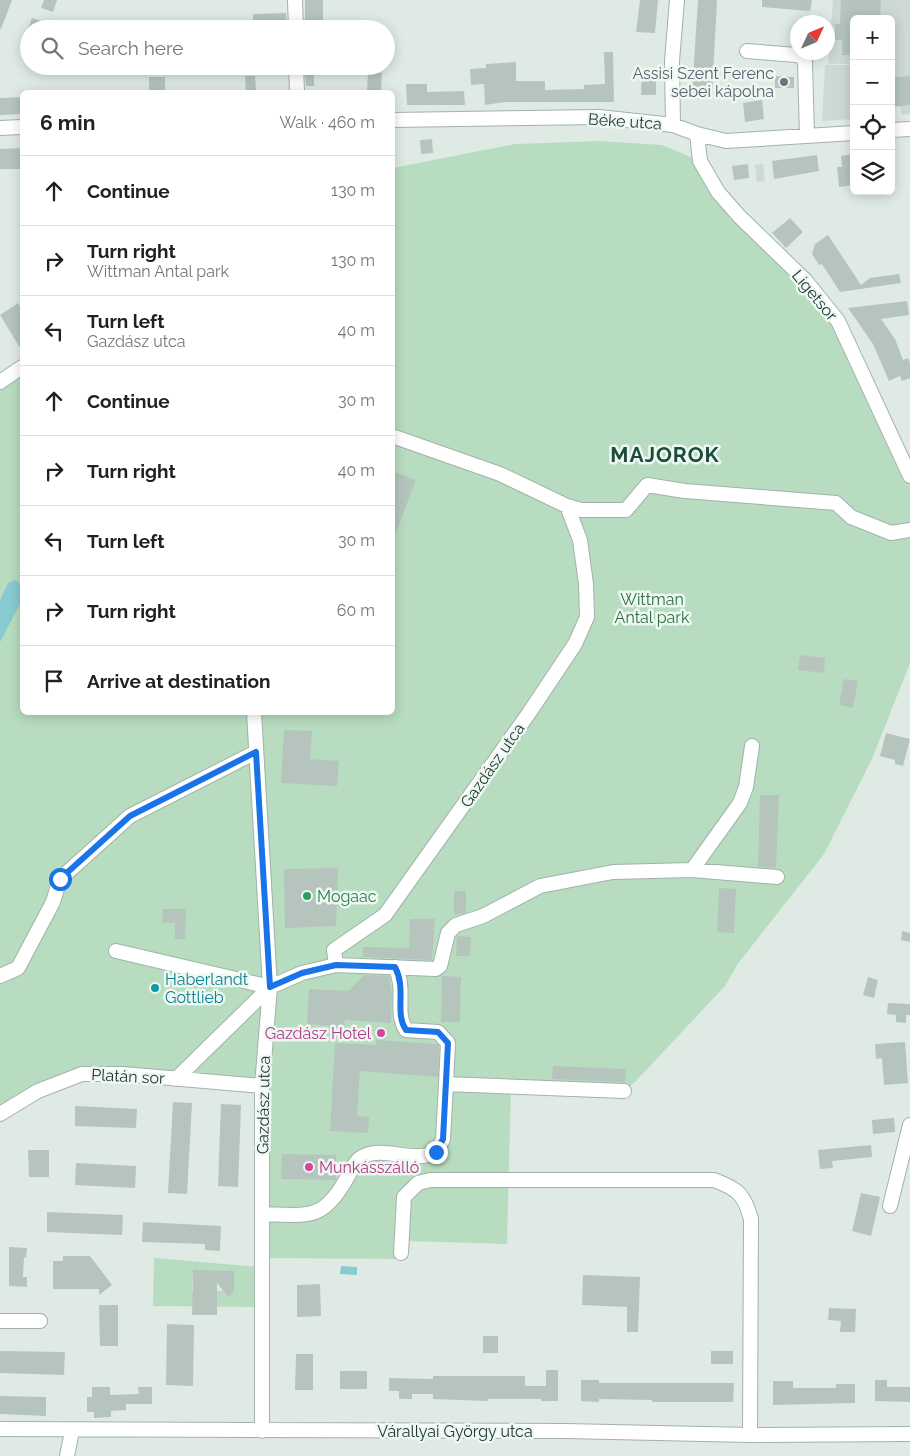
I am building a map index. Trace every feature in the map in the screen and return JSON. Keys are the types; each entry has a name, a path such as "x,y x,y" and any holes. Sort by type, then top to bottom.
{"street":[{"path":"295,0 296,20"},
{"path":"673,125 672,61 677,0"},
{"path":"748,51 796,54 803,57 806,63 807,136"},
{"path":"296,75 297,90"},
{"name":"Béke utca","path":"395,120 599,117 673,125 697,134 726,141 850,133"},
{"path":"0,128 20,127"},
{"path":"895,130 910,129"},
{"name":"Ligetsor","path":"697,134 700,161 718,192 739,216 805,280 838,321 910,476"},
{"path":"0,382 20,368"},
{"path":"395,437 500,474 567,506 581,510 626,510 647,485 685,491 836,503 851,517 891,533 910,530"},
{"name":"Gazdász utca","path":"336,965 334,950 385,915 518,729 574,644 586,617 586,584 580,540 567,506"},
{"path":"254,715 270,987"},
{"path":"692,870 740,803 746,787 752,746"},
{"path":"0,976 18,968 53,902 60,879 130,816 256,752"},
{"path":"176,1078 270,987 302,973 336,965 436,968 440,966 448,933 456,925 483,916 540,886 613,872 692,870 778,877"},
{"path":"116,952 270,987"},
{"path":"262,1214 305,1216 321,1211 340,1191 357,1161 370,1154 421,1157 436,1152 443,1139 448,1043 438,1032 406,1030 400,1022 401,979 395,967"},
{"name":"Gazdász utca","path":"262,1432 262,1086 270,987"},
{"name":"Platán sor","path":"0,1114 38,1091 82,1074 123,1074 262,1086"},
{"path":"446,1084 624,1091"},
{"path":"890,1206 910,1125"},
{"path":"401,1253 404,1197 418,1183 430,1180 714,1180 734,1188 746,1201 751,1219 750,1435"},
{"path":"0,1321 40,1321"},
{"name":"Várallyai György utca","path":"0,1429 262,1432 565,1431 750,1435 910,1434"},
{"path":"67,1456 72,1431"}],"shaded area":[{"path":"833,0 910,0 910,114 902,115 895,83 895,15 850,15 850,64 828,64 828,60 835,60 835,15 832,15"},
{"path":"825,65 850,65 850,119 822,121"},
{"path":"763,164 765,181 757,182 755,165"}],"green space":[{"name":"Wittman Antal park","path":"600,141 662,145 700,161 838,321 910,481 910,663 872,759 824,854 737,965 725,986 636,1081 624,1091 511,1087 507,1244 406,1241 405,1259 262,1258 262,1086 82,1074 0,1115 0,382 20,368 20,715 395,715 395,168 515,144"},
{"path":"154,1258 258,1267 258,1307 153,1306","holes":["193,1271 234,1271 234,1291 229,1298 223,1291 192,1291"]}],"water":[{"path":"16,580 20,584 20,604 0,642 0,600 8,583"},
{"path":"341,1266 357,1267 357,1275 340,1274"}],"building":[{"path":"0,0 12,0 1,29 0,28"},
{"path":"44,0 57,0 53,12 41,8"},
{"path":"305,0 323,0 323,20 305,20"},
{"path":"640,0 658,0 655,33 636,32"},
{"path":"698,0 717,0 712,94 692,93"},
{"path":"762,0 812,0 810,11 762,7"},
{"path":"841,0 881,0 880,15 850,15 850,55 842,55 842,40 835,40 835,24 840,24"},
{"path":"286,13 286,20 253,20 253,14"},
{"path":"604,52 613,52 614,102 505,102 485,105 484,84 471,85 470,69 486,68 486,64 516,62 516,81 545,81 545,90 584,89 584,85 605,84"},
{"path":"642,72 656,72 656,95 641,95"},
{"path":"305,75 314,75 314,86 306,86"},
{"path":"368,75 382,75 381,90 367,90"},
{"path":"245,76 255,76 256,90 246,90"},
{"name":"Assisi Szent Ferenc sebei kápolna","path":"775,76 794,77 794,88 775,88"},
{"path":"910,76 910,105 895,107 895,78"},
{"path":"149,77 165,77 165,90 149,90"},
{"path":"406,84 427,84 427,92 464,91 465,105 407,105"},
{"path":"20,97 20,114 0,115 0,98"},
{"path":"762,100 764,119 745,122 743,103"},
{"path":"432,139 433,153 421,154 420,140"},
{"path":"20,148 20,169 0,169 0,149"},
{"path":"817,155 819,171 774,179 772,161"},
{"path":"850,155 850,186 839,187 837,167 842,167 841,156"},
{"path":"748,164 749,178 734,180 732,166"},
{"path":"790,218 803,232 786,248 772,233"},
{"path":"828,235 861,285 870,278 899,274 901,283 840,292 822,264 819,265 812,254 815,244"},
{"path":"907,301 909,315 881,319 895,339 903,360 908,358 910,363 910,378 902,381 900,376 889,381 873,344 848,308"},
{"path":"18,303 20,306 20,348 0,315"},
{"path":"395,472 416,480 395,535"},
{"path":"800,655 825,658 824,673 798,670"},
{"path":"844,679 858,681 853,708 839,705"},
{"path":"284,730 312,731 310,759 339,761 337,786 281,783"},
{"path":"886,733 910,739 903,766 895,764 895,760 880,756"},
{"path":"760,795 779,795 776,868 758,867"},
{"path":"338,868 336,926 285,928 284,869"},
{"path":"719,888 736,889 734,933 717,932"},
{"path":"454,891 466,891 466,913 454,914"},
{"path":"163,909 186,909 185,939 175,939 175,923 162,922"},
{"path":"410,919 435,919 432,960 363,957 363,947 409,948"},
{"path":"902,931 910,933 910,942 901,940"},
{"path":"457,936 471,937 470,956 456,956"},
{"path":"364,975 389,976 392,993 391,1023 345,1020 344,1027 307,1024 309,989 349,991"},
{"path":"442,976 461,977 460,1022 441,1022"},
{"path":"868,977 878,980 874,998 863,995"},
{"path":"888,1003 910,1004 910,1015 906,1015 906,1023 896,1022 896,1015 887,1014"},
{"path":"376,1040 437,1044 439,1046 438,1077 360,1071 357,1116 369,1117 368,1133 330,1131 335,1043 376,1045"},
{"path":"905,1042 908,1083 884,1085 882,1058 876,1059 875,1044"},
{"path":"553,1066 626,1069 625,1082 552,1079"},
{"path":"173,1102 192,1103 187,1194 168,1193"},
{"path":"221,1104 241,1105 238,1187 218,1186"},
{"path":"75,1106 137,1109 136,1128 75,1126"},
{"path":"894,1118 895,1132 873,1134 872,1120"},
{"path":"871,1145 872,1157 832,1161 833,1168 820,1169 818,1150"},
{"path":"28,1150 49,1150 49,1177 29,1177"},
{"name":"Munkásszálló","path":"282,1154 336,1155 336,1180 281,1179"},
{"path":"76,1163 136,1166 135,1188 75,1185"},
{"path":"861,1193 880,1197 871,1236 852,1231"},
{"path":"47,1212 123,1215 122,1235 47,1232"},
{"path":"143,1222 221,1226 220,1251 205,1250 205,1244 142,1242"},
{"path":"9,1247 27,1248 26,1258 24,1257 23,1277 27,1277 27,1287 9,1286"},
{"path":"63,1256 90,1256 112,1285 99,1295 99,1289 53,1289 53,1261 63,1261"},
{"path":"193,1270 234,1271 234,1291 229,1298 217,1283 217,1315 192,1315"},
{"path":"583,1275 640,1277 638,1332 627,1332 627,1307 582,1305"},
{"path":"320,1284 321,1316 297,1317 297,1285"},
{"path":"99,1305 118,1305 118,1346 100,1346"},
{"path":"829,1308 856,1309 855,1332 840,1332 841,1321 828,1320"},
{"path":"167,1324 194,1325 193,1386 166,1385"},
{"path":"483,1336 498,1336 498,1353 483,1353"},
{"path":"0,1351 65,1352 64,1375 0,1373"},
{"path":"711,1351 733,1351 733,1364 711,1364"},
{"path":"296,1354 313,1354 313,1390 295,1390"},
{"path":"546,1370 558,1370 558,1401 541,1401 541,1399 488,1399 488,1401 433,1399 433,1394 412,1394 412,1399 399,1399 399,1391 389,1391 389,1378 433,1379 433,1376 525,1376 525,1386 546,1386"},
{"path":"340,1371 367,1371 367,1389 340,1389"},
{"path":"581,1380 599,1380 599,1383 734,1383 733,1402 652,1402 652,1400 599,1399 599,1402 581,1401"},
{"path":"875,1380 887,1380 887,1387 910,1387 910,1402 875,1401"},
{"path":"773,1381 793,1381 793,1388 836,1388 836,1384 855,1384 855,1403 773,1405"},
{"path":"92,1387 110,1387 110,1395 139,1394 138,1387 152,1387 152,1404 126,1404 126,1410 111,1411 111,1417 94,1418 94,1412 87,1412 87,1397 92,1397"},
{"path":"0,1396 46,1397 46,1416 0,1414"}],"place":[{"name":"Assisi Szent Ferenc sebei kápolna","path":"784,82"},
{"name":"Mogaac","path":"307,896"},
{"name":"Haberlandt Gottlieb","path":"155,988"},
{"name":"Gazdász Hotel","path":"381,1033"},
{"name":"Munkásszálló","path":"309,1167"}],"district":[{"name":"MAJOROK","path":"665,455"}],"route":[{"path":"60,879 130,816 256,752 270,987 302,973 336,965 395,967 401,979 400,1022 406,1030 438,1032 448,1043 443,1139 436,1152"}]}
